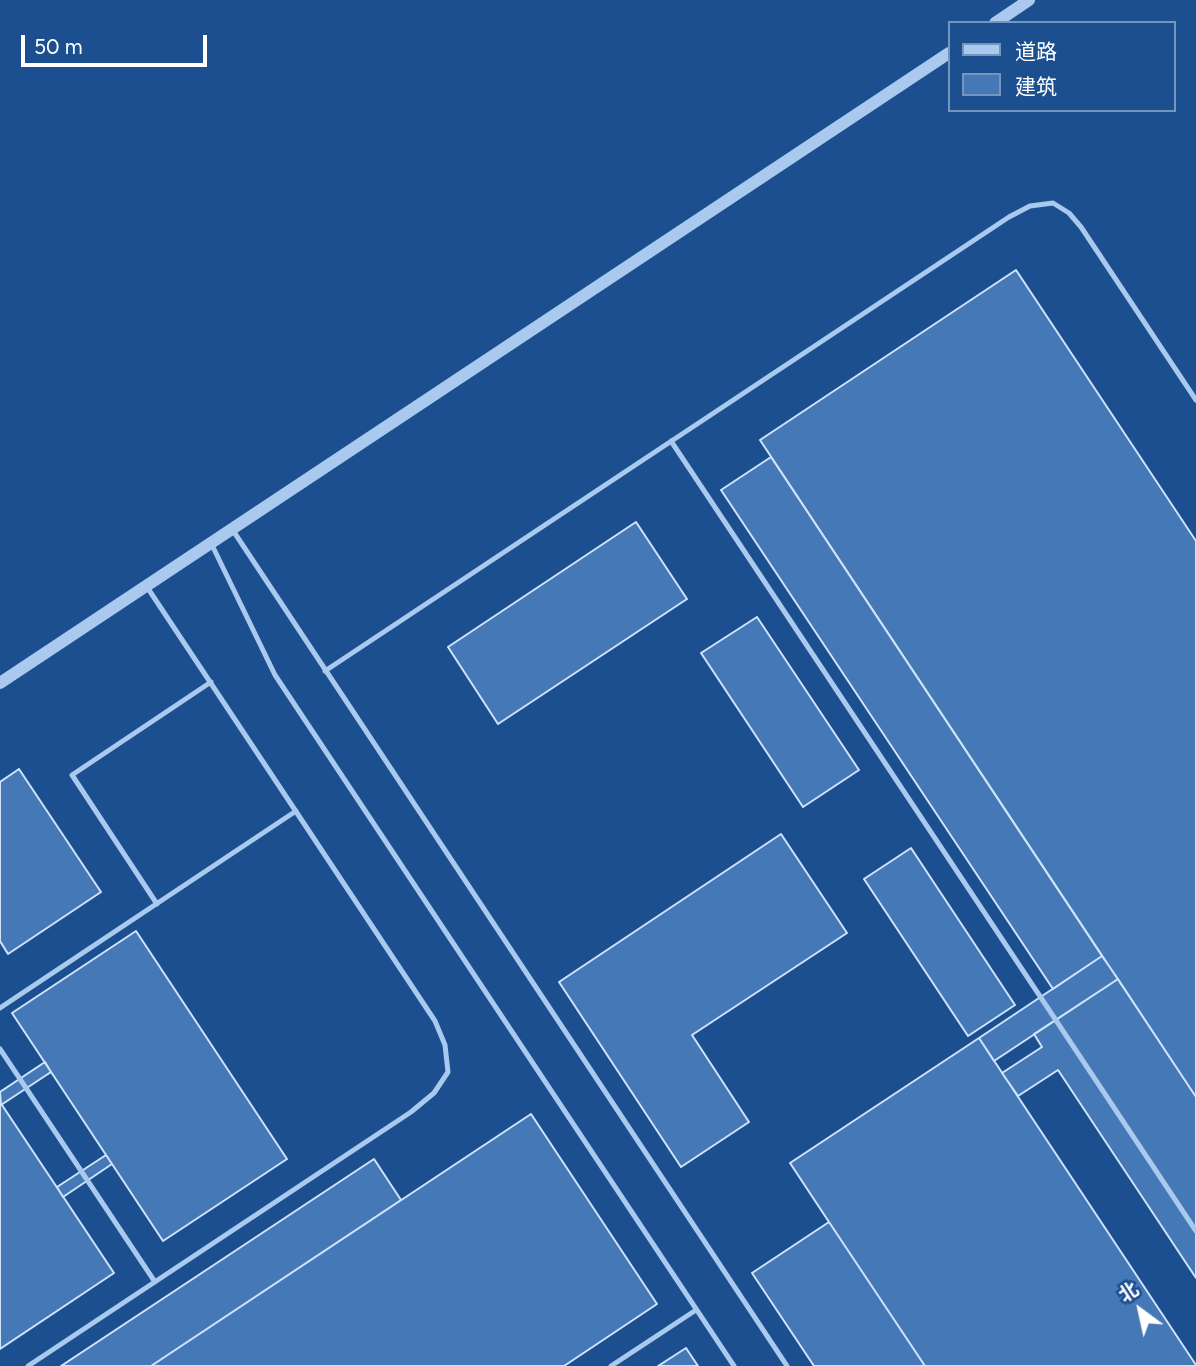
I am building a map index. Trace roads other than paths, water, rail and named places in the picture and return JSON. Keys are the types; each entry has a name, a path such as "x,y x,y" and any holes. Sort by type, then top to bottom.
{"street":[{"path":"998,21 1029,0"},
{"path":"0,683 948,54"}],"lane":[{"path":"325,671 1009,217 1030,206 1053,203 1069,213 1081,227 1196,400"},
{"path":"671,441 1196,1231"},
{"path":"232,529 787,1366"},
{"path":"211,543 275,675 734,1366"},
{"path":"28,1366 411,1112 434,1093 448,1072 445,1045 435,1020 147,586"},
{"path":"157,904 72,775 211,682"},
{"path":"0,1008 296,811"},
{"path":"0,1049 155,1282"},
{"path":"611,1366 696,1310"}]}
